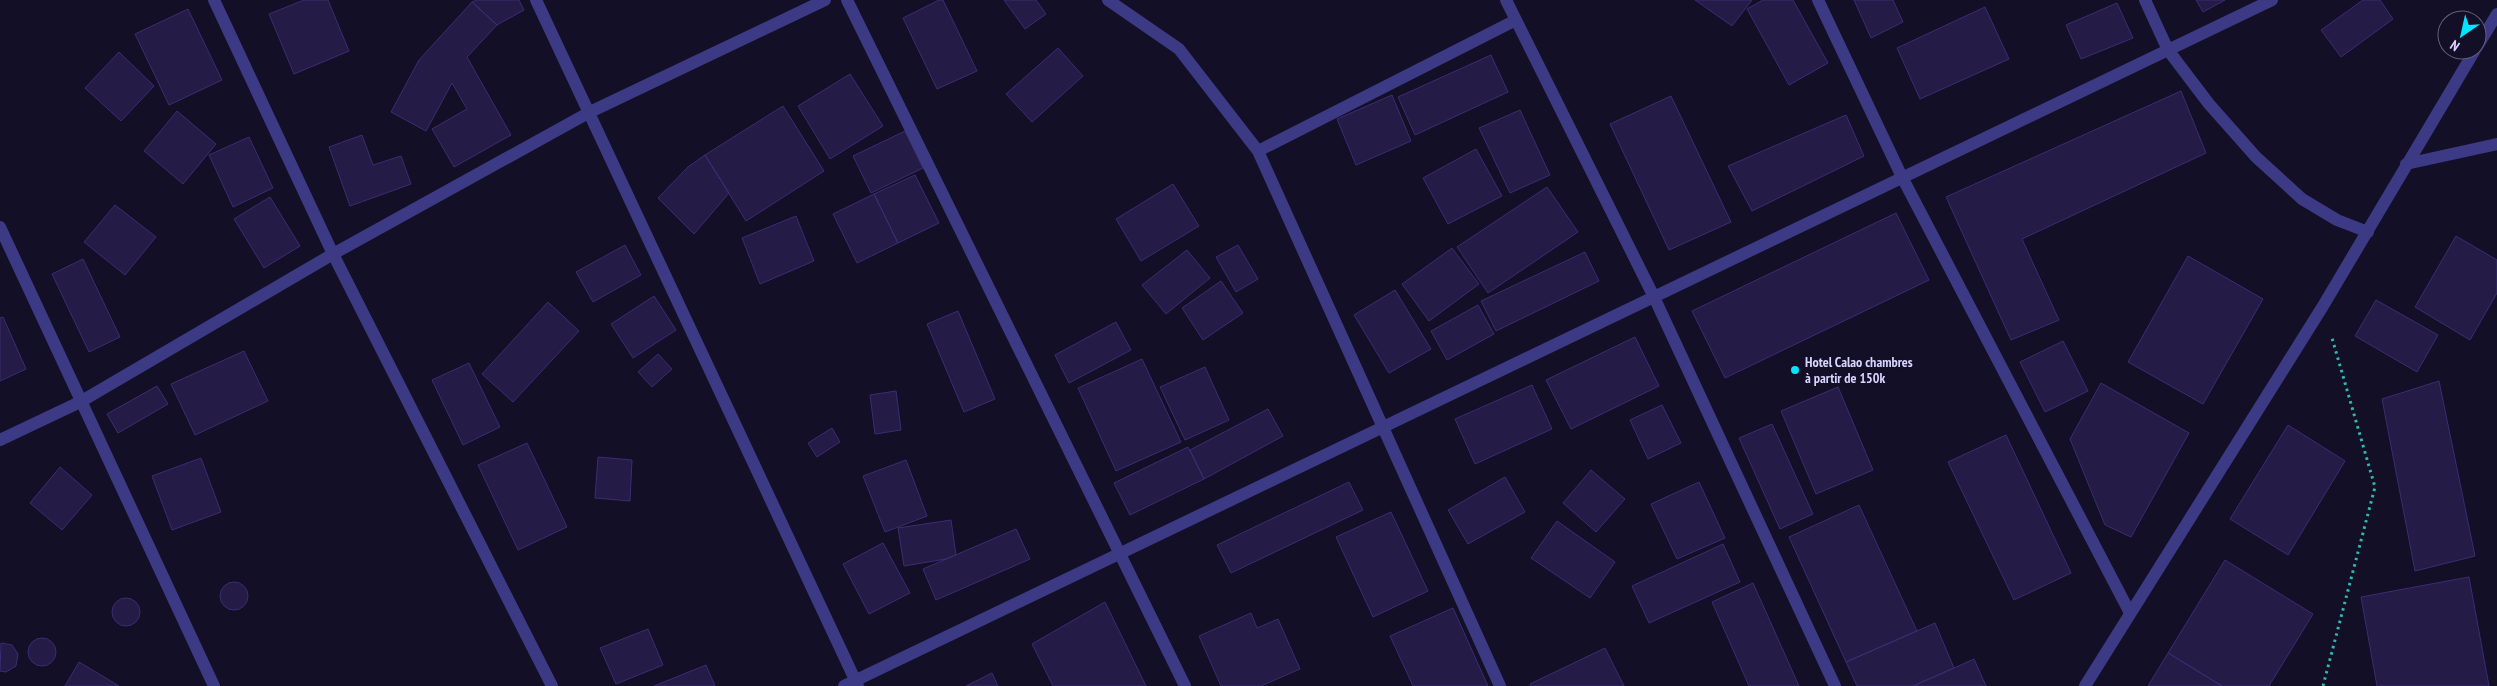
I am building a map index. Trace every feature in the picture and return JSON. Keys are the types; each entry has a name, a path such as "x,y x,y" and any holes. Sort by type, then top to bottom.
{"street":[{"path":"214,0 333,254 552,686"},
{"path":"536,0 590,112 853,684 2272,0"},
{"path":"0,440 80,402 333,254 590,112 825,0"},
{"path":"847,0 1185,686"},
{"path":"1108,0 1179,49 1258,151 1500,686"},
{"path":"1506,0 1654,297 1835,686"},
{"path":"1818,0 1902,177 2130,613"},
{"path":"2145,0 2168,50 2209,104 2256,157 2302,199 2337,220 2368,232"},
{"path":"2487,30 2497,14"},
{"path":"1258,151 1516,20"},
{"path":"2085,686 2323,306 2469,60"},
{"path":"2406,164 2497,144"},
{"path":"0,227 214,686"}],"path":[{"path":"2323,306 2375,487 2324,686"}],"building":[{"path":"304,0 328,0 349,51 294,74 269,14"},
{"path":"477,0 519,0 524,10 497,25 472,2"},
{"path":"939,0 943,0 977,71 937,89 903,18"},
{"path":"1004,0 1036,0 1046,14 1025,29"},
{"path":"1695,0 1752,0 1732,26"},
{"path":"1763,0 1793,0 1828,63 1789,85 1747,9"},
{"path":"1854,0 1893,0 1903,22 1871,38"},
{"path":"2196,0 2225,0 2203,12"},
{"path":"2363,0 2380,0 2393,19 2341,57 2321,30"},
{"path":"472,2 497,25 467,57 511,135 454,167 432,129 467,109 452,83 426,131 391,112 419,60"},
{"path":"2117,3 2133,38 2081,59 2066,25"},
{"path":"1985,7 2009,59 1920,99 1897,48"},
{"path":"188,9 222,80 169,105 135,34"},
{"path":"1058,48 1083,76 1032,122 1006,94"},
{"path":"119,52 154,86 121,121 85,88"},
{"path":"1491,55 1508,92 1415,135 1398,97"},
{"path":"850,74 883,126 830,159 798,106"},
{"path":"2181,91 2206,153 2022,239 2059,320 2011,340 1946,197"},
{"path":"1392,95 1411,141 1356,165 1337,119"},
{"path":"1671,96 1731,222 1669,250 1610,124"},
{"path":"783,106 824,171 746,221 705,155"},
{"path":"1520,110 1550,175 1510,193 1479,128"},
{"path":"177,111 216,144 183,184 144,151"},
{"path":"1846,115 1864,156 1752,211 1728,166"},
{"path":"905,131 923,168 871,193 853,156"},
{"path":"362,135 373,165 401,156 411,184 350,206 329,147"},
{"path":"249,137 273,188 233,207 209,155"},
{"path":"1476,149 1502,196 1448,224 1423,178"},
{"path":"705,155 729,193 694,234 658,198 688,167"},
{"path":"915,175 939,223 898,243 874,194"},
{"path":"1173,184 1199,226 1141,261 1116,219"},
{"path":"1547,187 1578,232 1488,293 1457,247"},
{"path":"874,194 898,243 857,263 833,214"},
{"path":"270,197 300,246 264,268 234,219"},
{"path":"115,205 156,237 125,275 84,242"},
{"path":"1896,213 1929,280 1725,378 1692,311"},
{"path":"796,216 814,261 760,284 742,238"},
{"path":"2456,236 2497,260 2497,293 2470,340 2415,307"},
{"path":"625,245 641,275 593,302 576,272"},
{"path":"1238,245 1258,279 1236,292 1216,257"},
{"path":"1452,248 1479,284 1429,321 1402,284"},
{"path":"1187,250 1210,278 1166,314 1142,285"},
{"path":"1585,252 1599,281 1496,331 1481,301"},
{"path":"2188,256 2263,299 2203,404 2128,362"},
{"path":"83,259 120,337 89,352 52,274"},
{"path":"1221,281 1243,313 1203,340 1182,308"},
{"path":"1395,290 1431,349 1389,373 1354,315"},
{"path":"654,296 676,330 633,358 611,324"},
{"path":"2376,300 2438,335 2417,372 2355,336"},
{"path":"548,302 579,331 513,402 482,374"},
{"path":"1478,305 1494,334 1447,360 1431,331"},
{"path":"958,311 995,399 964,412 927,324"},
{"path":"3,317 26,369 0,381 0,318"},
{"path":"1116,322 1131,350 1069,383 1055,355"},
{"path":"1635,337 1659,386 1571,429 1546,380"},
{"path":"2063,341 2088,391 2045,412 2020,362"},
{"path":"244,351 268,401 195,435 171,384"},
{"path":"658,354 672,369 652,387 638,372"},
{"path":"1142,359 1181,442 1116,471 1078,388"},
{"path":"469,363 500,427 463,445 432,380"},
{"path":"1205,367 1229,420 1185,440 1160,387"},
{"path":"2439,381 2475,556 2415,571 2382,399"},
{"path":"2101,383 2189,433 2131,537 2105,525 2070,439"},
{"path":"1532,385 1552,429 1475,464 1455,419"},
{"path":"157,386 168,404 118,433 107,414"},
{"path":"1838,387 1873,470 1816,494 1781,411"},
{"path":"896,391 901,430 875,434 870,395"},
{"path":"1662,405 1681,443 1648,459 1630,420"},
{"path":"1268,409 1283,436 1204,479 1190,450"},
{"path":"1772,424 1813,514 1780,529 1739,438"},
{"path":"2288,425 2345,461 2288,555 2230,519"},
{"path":"832,428 840,442 817,457 808,443"},
{"path":"2006,435 2071,573 2014,600 1948,462"},
{"path":"527,443 567,527 518,550 478,465"},
{"path":"1188,447 1204,479 1130,515 1114,483"},
{"path":"598,457 632,460 630,501 595,498"},
{"path":"201,458 221,512 172,530 152,476"},
{"path":"906,460 927,516 885,532 863,476"},
{"path":"60,467 92,495 62,530 30,503"},
{"path":"1591,470 1625,499 1596,532 1563,503"},
{"path":"1505,477 1525,512 1468,544 1448,510"},
{"path":"1349,482 1363,510 1231,573 1217,545"},
{"path":"1699,482 1725,538 1677,559 1651,504"},
{"path":"1859,505 1917,631 1846,662 1789,537"},
{"path":"1391,512 1428,591 1373,617 1336,537"},
{"path":"951,520 956,555 946,559 904,566 898,528"},
{"path":"1557,521 1615,562 1590,598 1531,558"},
{"path":"1016,529 1030,559 936,600 923,569"},
{"path":"883,543 910,593 869,614 843,564"},
{"path":"1723,544 1740,582 1649,623 1632,586"},
{"path":"2225,560 2313,614 2269,686 2222,686 2168,653"},
{"path":"2469,577 2489,686 2377,686 2361,597"},
{"path":"234,582 244,586 248,596 244,606 234,610 224,606 220,596 224,586"},
{"path":"1753,583 1799,686 1749,686 1712,602"},
{"path":"126,598 136,602 140,612 136,622 126,626 116,622 112,612 116,602"},
{"path":"1105,602 1146,686 1053,686 1032,644"},
{"path":"1453,608 1488,686 1413,686 1390,636"},
{"path":"1251,613 1257,628 1278,619 1300,669 1261,686 1221,686 1199,636"},
{"path":"1935,623 1954,668 1913,686 1857,686 1846,662"},
{"path":"648,629 663,665 616,684 600,648"},
{"path":"42,638 52,642 56,652 52,662 42,666 32,662 28,652 32,642"},
{"path":"1,643 12,645 18,654 16,666 6,672 0,671"},
{"path":"1605,648 1624,686 1531,686 1530,684"},
{"path":"2168,653 2222,686 2148,686"},
{"path":"1974,659 1986,686 1913,686 1954,668"},
{"path":"79,662 119,686 65,686"},
{"path":"706,665 715,686 654,686"},
{"path":"992,673 998,686 966,686"}],"place":[{"name":"Hotel Calao chambres à partir de 150k","path":"1795,370"}]}
